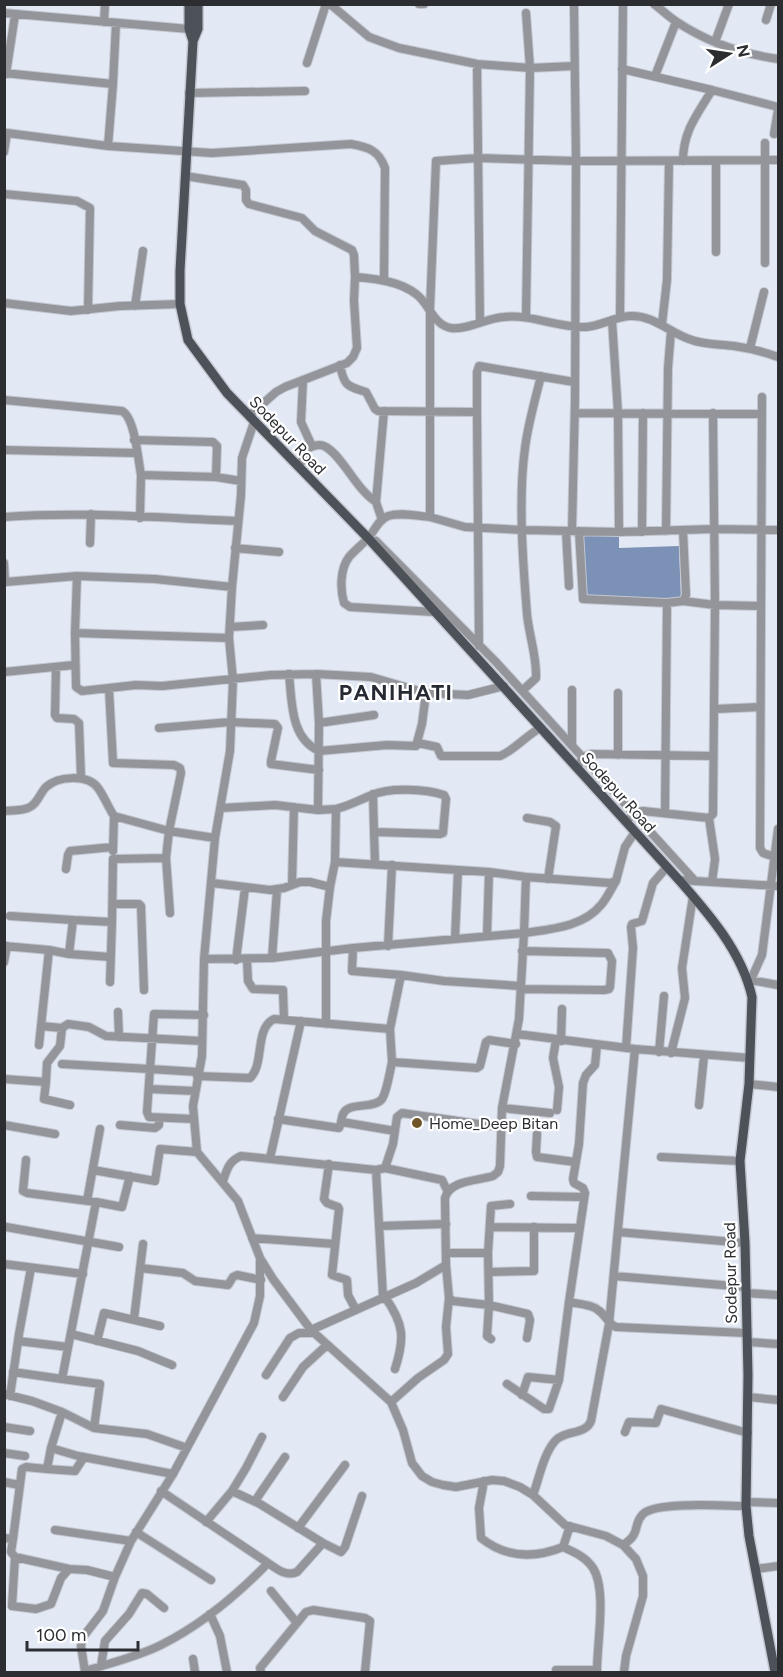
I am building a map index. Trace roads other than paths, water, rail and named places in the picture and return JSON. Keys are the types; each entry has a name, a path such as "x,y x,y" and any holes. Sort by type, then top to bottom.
{"main road":[{"path":"189,4 193,29"},
{"name":"Sodepur Road","path":"198,4 193,29 189,93 180,304 188,340 227,393 369,537 434,612 680,880 725,936 750,982 752,997 749,1084 740,1161 746,1290 747,1504 749,1536 775,1672"}],"street":[{"path":"104,22 105,4"},
{"path":"569,586 575,413 574,4"},
{"path":"619,532 616,319 623,4"},
{"path":"654,4 676,22 715,42 752,55 778,60"},
{"path":"715,42 729,4"},
{"path":"766,20 771,4"},
{"path":"307,63 332,5 369,37 399,48 477,64 530,69 574,66"},
{"path":"4,13 193,29"},
{"path":"525,317 530,69 526,13"},
{"path":"15,15 5,73 113,84"},
{"path":"655,76 676,22"},
{"path":"108,146 116,23"},
{"path":"477,64 480,322"},
{"path":"622,69 778,108 774,134"},
{"path":"683,161 683,144 686,134 712,90"},
{"path":"189,93 305,91"},
{"path":"4,152 7,133 108,146 224,153 351,144 366,146 381,157 385,168 384,280"},
{"path":"765,143 765,263"},
{"path":"430,518 430,309 436,161 478,158 576,161 778,160"},
{"path":"662,324 667,280 669,161"},
{"path":"716,161 716,252"},
{"path":"185,177 243,185 249,204 302,218 315,231 352,250 357,348 353,357 340,365 276,392 252,419 242,458 229,638 233,680 230,751 215,838 204,959 204,1015 193,1119 197,1152 238,1201 260,1257 273,1279 313,1332 390,1402 403,1430 412,1463 423,1476 443,1485 456,1486 484,1481 504,1481 520,1487 552,1515 570,1526 606,1536 623,1545 636,1559 643,1576 643,1596 626,1656 624,1672"},
{"path":"4,194 77,201 90,208 88,310"},
{"path":"135,306 143,251"},
{"path":"355,277 384,280 406,287 418,295 442,326 451,328 462,328 506,316 575,326 598,326 632,316 662,324 671,331 701,343 750,348 778,357"},
{"path":"750,348 764,292"},
{"path":"4,303 37,309 71,311 180,304"},
{"path":"666,531 667,414 671,331"},
{"path":"340,365 344,382 348,386 366,392 375,409 477,412"},
{"path":"479,659 477,372 479,366 574,382"},
{"path":"523,690 536,678 537,666 527,618 523,530 524,450 541,376"},
{"path":"303,380 301,422 312,446"},
{"path":"762,397 760,414 760,848 763,853 775,857"},
{"path":"4,400 122,411 128,414 132,422 141,475 140,518"},
{"path":"382,520 376,502 384,411"},
{"path":"575,413 760,414"},
{"path":"642,532 644,413"},
{"path":"712,882 714,858 709,818 713,814 716,605 713,529 715,435 713,413"},
{"path":"134,440 213,442 216,446 216,477"},
{"path":"299,467 304,454 312,446 327,448 365,494 376,502"},
{"path":"4,450 136,453"},
{"path":"141,475 216,477 241,481"},
{"path":"4,517 91,514 237,521"},
{"path":"90,543 91,514"},
{"path":"434,612 347,606 343,598 342,582 345,564 382,520 388,516 430,518 477,528 523,530 642,532 713,529 778,530"},
{"path":"683,530 686,595 683,601"},
{"path":"572,531 583,599 667,603 683,601 716,605 760,606"},
{"path":"369,537 523,690 695,881"},
{"path":"235,548 279,552"},
{"path":"4,563 5,582 77,576 155,579 232,588"},
{"path":"77,576 74,665 78,690 109,689 142,684 162,686 289,674 371,677 426,693 468,695 504,686"},
{"path":"665,813 667,603"},
{"path":"230,627 263,625"},
{"path":"75,633 229,638"},
{"path":"4,672 74,665"},
{"path":"56,667 55,715 57,718 74,719 79,723 81,777"},
{"path":"289,674 299,734 304,742 319,751 387,745 412,747 418,743 437,747 441,756 500,756 506,754 527,735 540,728"},
{"path":"316,674 319,723 318,810"},
{"path":"109,689 113,763 174,765 180,768 166,858 170,913"},
{"path":"572,690 572,745"},
{"path":"418,743 426,693"},
{"path":"618,693 618,755"},
{"path":"715,709 760,707"},
{"path":"319,723 374,715"},
{"path":"159,728 231,722 293,726 296,721"},
{"path":"277,724 272,764 318,770"},
{"path":"577,768 583,757 591,754 713,756"},
{"path":"4,811 34,805 47,786 56,782 81,777 93,782 99,788 114,816 110,982"},
{"path":"221,808 275,805 318,810 336,809 347,807 384,791 441,794 446,799 444,829 440,834 374,832"},
{"path":"373,794 375,863"},
{"path":"292,885 294,807"},
{"path":"326,1024 327,900 330,900 335,862 336,809"},
{"path":"625,821 633,814 643,811 709,818"},
{"path":"114,816 170,831 215,838"},
{"path":"527,818 550,822 556,826 548,879"},
{"path":"778,828 775,886 762,956 750,982 778,985"},
{"path":"204,959 272,958 353,948 524,933 582,921 603,903 616,881 625,847 634,832"},
{"path":"66,869 70,851 112,847"},
{"path":"113,858 166,858"},
{"path":"335,862 489,872 605,884 616,881"},
{"path":"388,946 392,865"},
{"path":"533,1496 555,1441 565,1434 589,1427 609,1324 618,1232 631,1049 633,948 631,927 632,924 642,921 653,883 668,867"},
{"path":"455,939 458,870"},
{"path":"487,936 489,872"},
{"path":"390,1402 444,1360 448,1354 446,1327 449,1298 445,1198 447,1190 454,1185 493,1176 498,1172 500,1166 502,1108 517,1035 526,877"},
{"path":"680,880 775,886"},
{"path":"212,883 277,890 310,882 330,887"},
{"path":"236,960 245,888"},
{"path":"272,958 277,890"},
{"path":"671,1053 686,992 682,968 693,896"},
{"path":"113,904 139,904 141,906 144,990"},
{"path":"10,916 112,922"},
{"path":"69,954 73,920"},
{"path":"4,962 6,946 111,957"},
{"path":"353,948 352,971 520,987 607,990 610,987 612,958 608,953 522,951"},
{"path":"39,1046 49,950"},
{"path":"247,960 248,981 253,989 283,990 284,1019"},
{"path":"278,1119 339,1128 343,1114 348,1109 380,1101 392,1062 390,1029 401,975"},
{"path":"659,1052 664,996"},
{"path":"502,1108 554,1112 559,1087 553,1058 559,1040 562,1009"},
{"path":"118,1011 119,1037"},
{"path":"193,1119 149,1117 147,1112 154,1014 204,1015"},
{"path":"62,1064 250,1078 256,1071 267,1025 274,1019 390,1029"},
{"path":"270,1158 301,1021"},
{"path":"41,1026 62,1028 68,1024 88,1027 100,1034 119,1037 202,1041"},
{"path":"62,1028 60,1046 47,1063 44,1099 69,1105"},
{"path":"517,1035 659,1052 750,1058"},
{"path":"392,1062 477,1068 480,1066 486,1042 489,1040 516,1044"},
{"path":"507,1384 548,1410 559,1380 585,1190 574,1183 584,1078 595,1065 597,1045"},
{"path":"699,1105 704,1056"},
{"path":"4,1079 46,1082"},
{"path":"749,1084 778,1087"},
{"path":"149,1089 195,1091"},
{"path":"385,1168 399,1114 500,1127"},
{"path":"120,1125 155,1128 159,1125 159,1118"},
{"path":"342,1122 395,1131"},
{"path":"4,1125 56,1134"},
{"path":"62,1379 89,1242 93,1170 100,1129"},
{"path":"537,1134 537,1157 575,1162"},
{"path":"93,1170 155,1181 160,1149 197,1152"},
{"path":"223,1181 232,1160 241,1156 376,1170 385,1168 441,1180 447,1190"},
{"path":"661,1157 740,1161"},
{"path":"26,1160 23,1191 27,1193 122,1206 130,1176"},
{"path":"329,1164 324,1199 339,1209 332,1275 347,1280 348,1295 356,1310"},
{"path":"376,1170 384,1297 398,1318 402,1331 401,1350 395,1369"},
{"path":"531,1196 584,1197"},
{"path":"491,1339 487,1336 491,1206 510,1204"},
{"path":"379,1226 446,1224"},
{"path":"6,1227 119,1247"},
{"path":"490,1227 579,1228"},
{"path":"489,1272 534,1271 534,1227"},
{"path":"618,1232 745,1243"},
{"path":"252,1238 335,1244"},
{"path":"134,1319 143,1244"},
{"path":"446,1253 488,1253"},
{"path":"260,1257 261,1280 254,1323 173,1474 131,1541 103,1611 81,1642 85,1672 161,1645 239,1593 268,1563"},
{"path":"4,1264 83,1274"},
{"path":"266,1375 290,1338 299,1333 313,1332 446,1265"},
{"path":"31,1268 14,1372 8,1395 62,1412 94,1428 147,1434 186,1448"},
{"path":"140,1268 183,1273 195,1281 228,1285 234,1275 261,1280"},
{"path":"614,1276 778,1295"},
{"path":"449,1298 453,1301 489,1305 528,1314 527,1338"},
{"path":"568,1302 599,1310 609,1324 746,1337 778,1344"},
{"path":"97,1341 104,1313 160,1326"},
{"path":"71,1334 138,1352 172,1365"},
{"path":"18,1341 68,1347"},
{"path":"283,1397 303,1367 327,1345"},
{"path":"14,1372 100,1384 94,1428"},
{"path":"522,1395 528,1377 559,1380"},
{"path":"748,1397 778,1400"},
{"path":"625,1432 629,1422 656,1423 661,1409 748,1433"},
{"path":"47,1469 62,1412"},
{"path":"4,1427 30,1431"},
{"path":"206,1522 232,1491 262,1437"},
{"path":"51,1448 84,1457 173,1474"},
{"path":"4,1453 25,1456"},
{"path":"255,1501 285,1456"},
{"path":"84,1457 75,1471 24,1468 9,1539 11,1552 15,1557 69,1569 87,1570 115,1578"},
{"path":"298,1528 345,1465"},
{"path":"484,1481 479,1508 481,1538 505,1553 529,1555 551,1552 563,1547 570,1526"},
{"path":"4,1482 19,1485"},
{"path":"161,1491 284,1573 297,1572 322,1543"},
{"path":"232,1491 255,1501 338,1552 343,1550 362,1496"},
{"path":"623,1545 635,1536 643,1514 651,1510 694,1505 778,1503"},
{"path":"55,1530 131,1541"},
{"path":"136,1532 211,1580"},
{"path":"556,1670 597,1671 598,1583 594,1569 582,1557 563,1547"},
{"path":"15,1557 8,1606 45,1608 51,1604 61,1578 69,1569"},
{"path":"756,1569 778,1566"},
{"path":"4,1571 14,1572"},
{"path":"271,1591 297,1623"},
{"path":"101,1666 105,1641 129,1614 142,1593 147,1594 164,1608"},
{"path":"261,1672 260,1668 306,1612 313,1610 368,1619 371,1625 365,1672"},
{"path":"210,1614 220,1636 227,1672"},
{"path":"194,1659 195,1672"}],"water":[{"path":"580,533 619,533 619,548 679,546 681,599 586,599"}],"place":[{"name":"Home_Deep Bitan","path":"417,1123"}],"district":[{"name":"PANIHATI","path":"396,692"}]}
